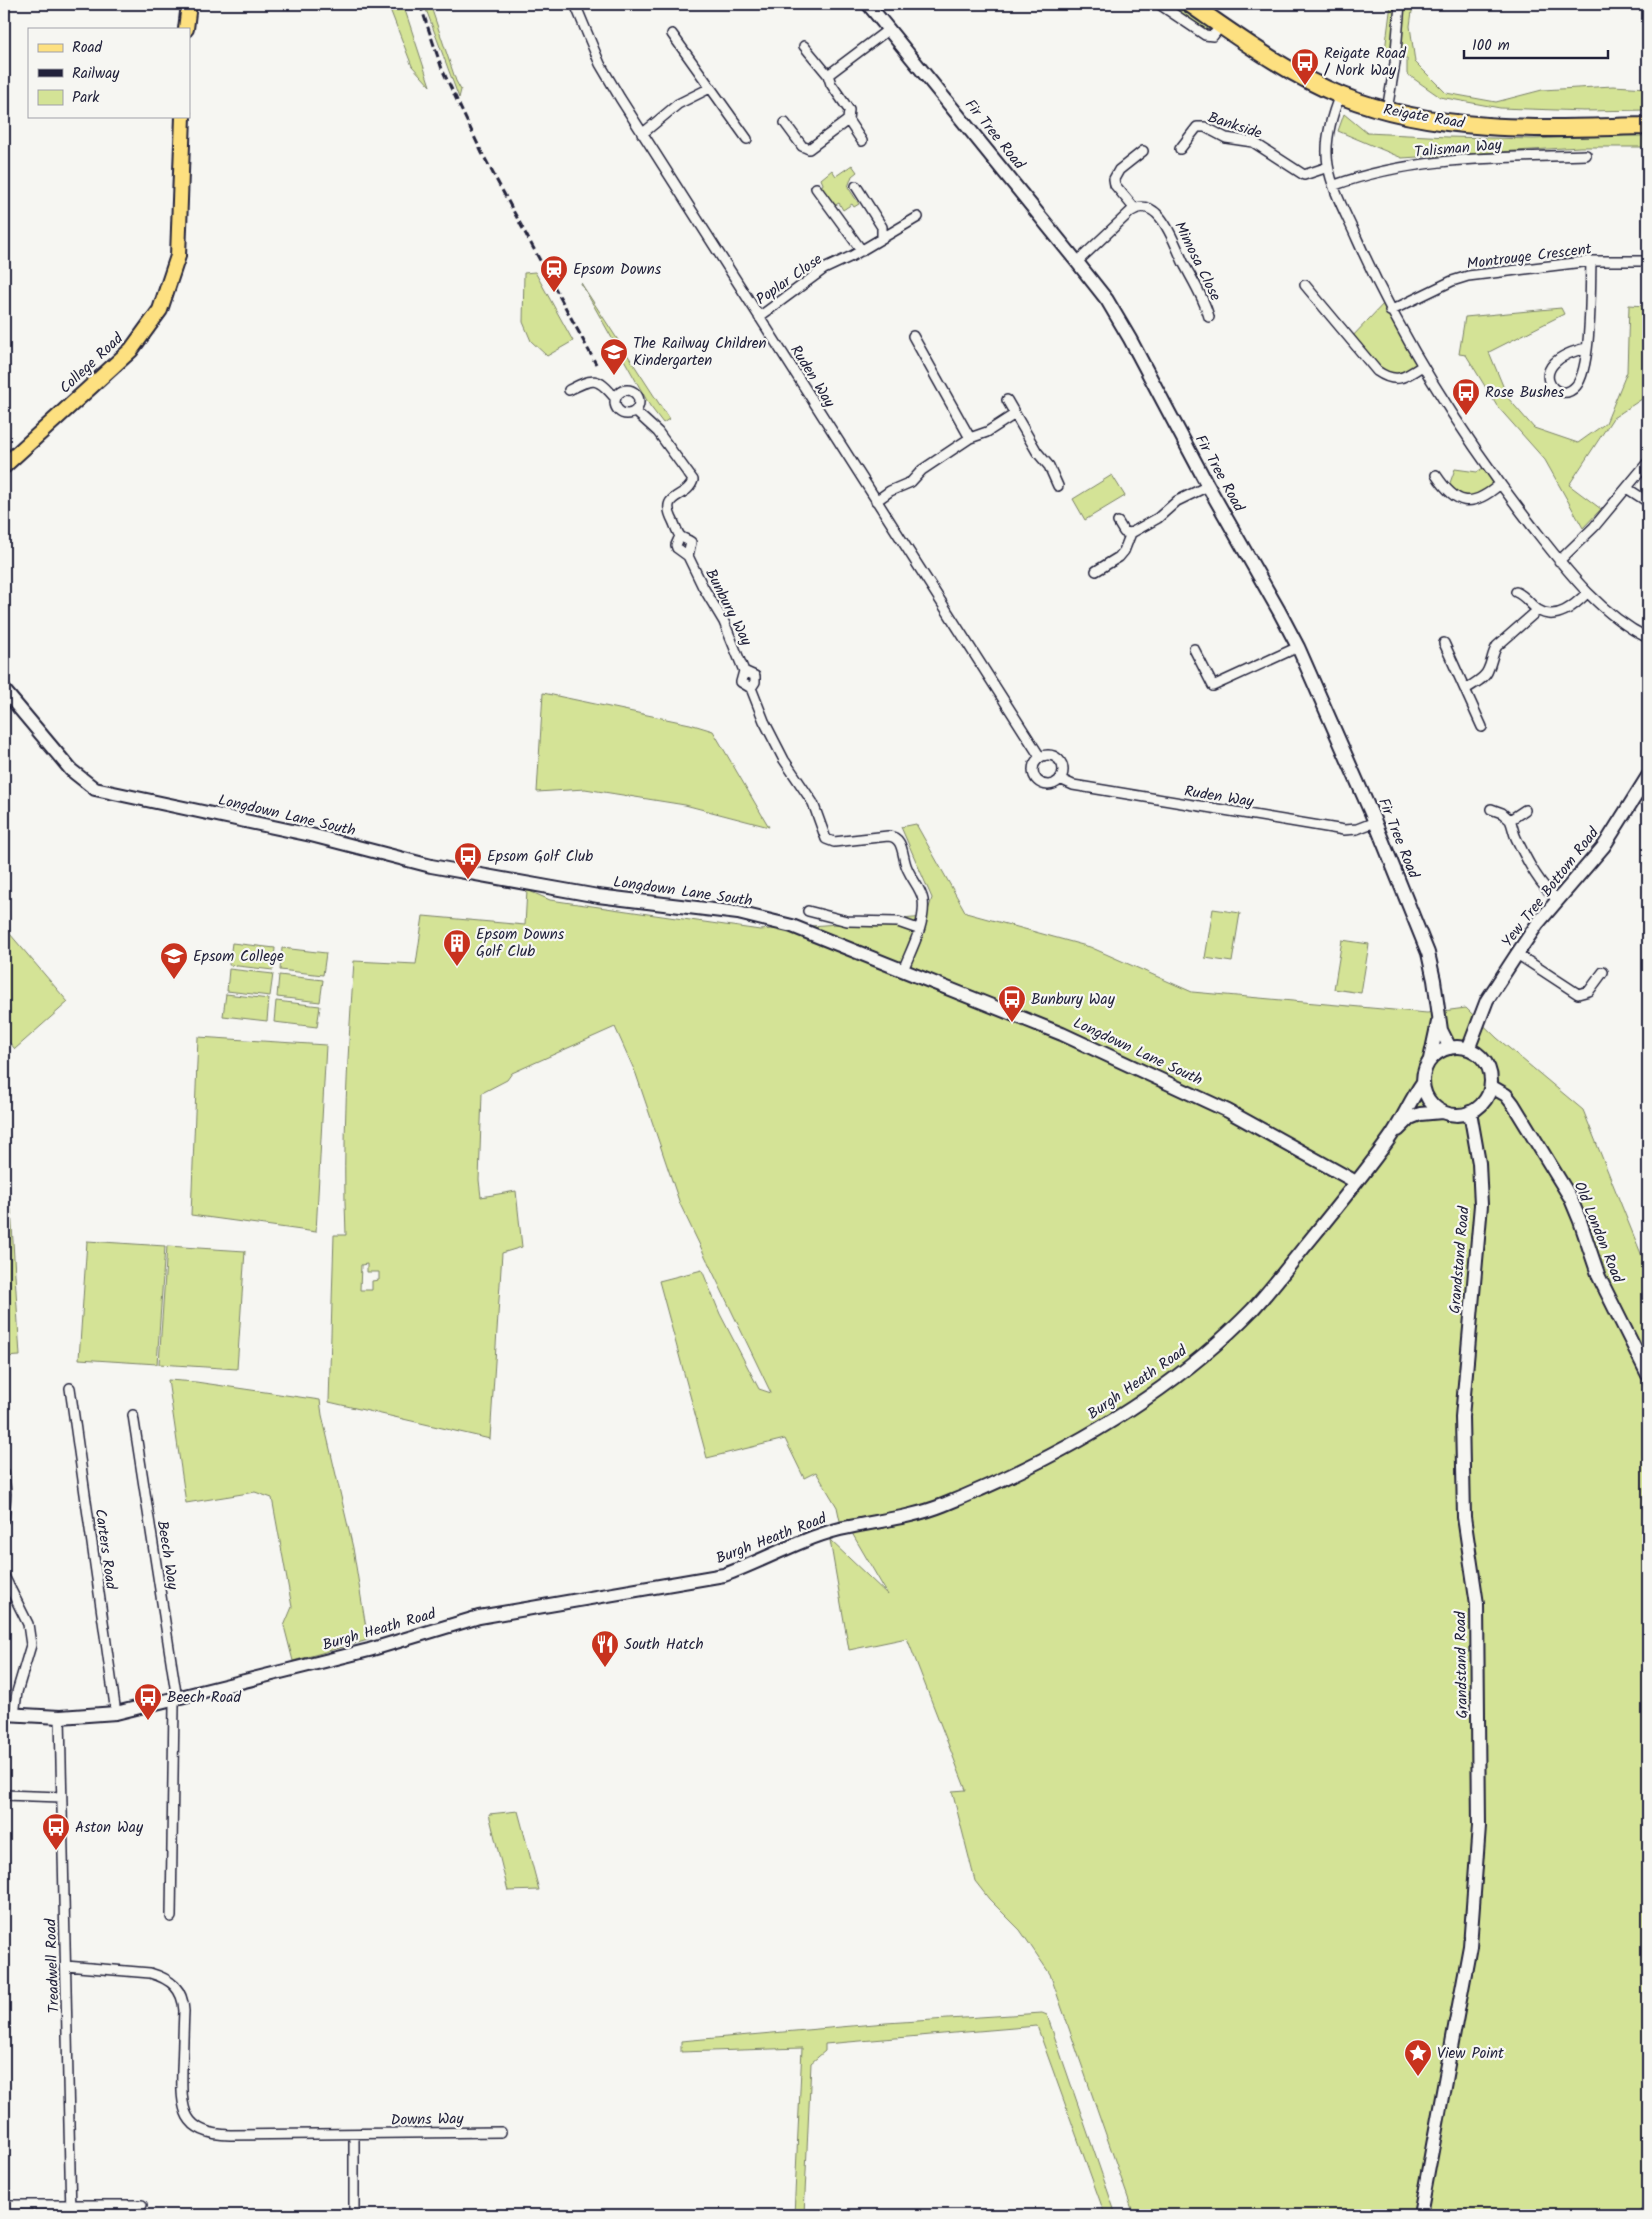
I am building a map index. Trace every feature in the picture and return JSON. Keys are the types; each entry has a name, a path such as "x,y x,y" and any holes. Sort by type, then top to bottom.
{"highway":[{"name":"Reigate Road","path":"1190,4 1282,65 1340,95 1387,110 1425,119 1477,125 1531,128 1648,126"}],"main road":[{"path":"186,28 189,4"},
{"name":"Fir Tree Road","path":"868,4 1077,262 1106,300 1126,332 1208,486 1298,647 1375,822 1428,953 1444,1039 1450,1048"},
{"name":"College Road","path":"4,466 131,350 160,310 171,283 178,256 182,118"},
{"name":"Longdown Lane South","path":"4,690 71,770 95,789 311,835 448,869 607,898 738,913 792,926 1062,1034 1228,1111 1356,1182"},
{"name":"Yew Tree Bottom Road","path":"1469,1047 1487,1000 1517,954 1558,900 1604,846 1648,776"},
{"name":"Fir Tree Road","path":"1430,1059 1439,1016"},
{"path":"1458,1046 1469,1047 1479,1054 1490,1070 1492,1087 1476,1110 1456,1115 1442,1112 1427,1097 1423,1082 1425,1068 1430,1059 1450,1048 1458,1046"},
{"name":"Burgh Heath Road","path":"1391,1136 1410,1099 1423,1082"},
{"name":"Old London Road","path":"1492,1087 1506,1095 1513,1104 1570,1198 1599,1277 1648,1374"},
{"name":"Burgh Heath Road","path":"9,1714 60,1717 116,1713 369,1650 479,1617 724,1575 757,1563 814,1537 941,1506 1107,1426 1147,1399 1193,1363 1254,1308 1391,1136 1410,1118 1420,1114 1442,1112"},
{"name":"Grandstand Road","path":"1420,2215 1470,1946 1479,1826 1477,1604 1464,1517 1462,1417 1481,1205 1479,1163 1470,1112"},
{"path":"1645,2215 1648,2212"}],"street":[{"name":"Ruden Way","path":"575,4 600,64 642,134 1040,757 1034,766 1036,778 1044,784 1056,783 1060,779 1073,786 1344,830 1356,829 1375,822"},
{"path":"1159,4 1205,35 1213,36 1221,25"},
{"path":"1387,110 1395,63 1400,4"},
{"path":"828,75 889,29"},
{"path":"672,34 747,139"},
{"path":"804,46 828,75 831,84 849,110 848,120 862,141"},
{"path":"642,134 678,104 710,88"},
{"path":"1340,95 1331,116 1327,149 1328,167 1390,311 1422,366 1500,484 1559,561 1587,593 1616,618 1648,638"},
{"path":"785,123 802,146 809,149 848,120"},
{"name":"Bankside","path":"1180,149 1197,127 1205,127 1226,138 1253,142 1304,174 1328,167"},
{"path":"1077,262 1135,209 1115,184 1114,179 1119,170 1143,151"},
{"name":"Talisman Way","path":"1335,185 1380,171 1439,161 1586,155"},
{"path":"856,186 882,227 882,237"},
{"path":"816,188 862,250"},
{"name":"Mimosa Close","path":"1135,209 1145,208 1165,222 1205,303 1209,317"},
{"name":"Poplar Close","path":"759,317 824,269 862,250 918,217"},
{"path":"1587,348 1576,350 1553,363 1548,370 1547,380 1552,388 1561,392 1570,391 1578,385 1587,348 1591,261"},
{"name":"Montrouge Crescent","path":"1390,311 1452,281 1468,276 1591,261 1648,261"},
{"path":"1305,285 1377,371 1393,379 1402,378 1422,366"},
{"path":"913,336 970,438"},
{"name":"Bunbury Way","path":"569,390 590,380 598,381 616,398 615,406 621,413 629,414 635,411 658,432 692,480 689,487 669,501 668,505 668,512 680,536 676,545 677,548 688,556 703,587 724,622 744,670 740,682 751,688 764,721 784,760 813,803 826,839 834,842 892,836 900,844 909,873 923,899 918,929 903,970"},
{"path":"616,398 624,390 633,391 639,399 639,404 635,411"},
{"path":"1006,400 1037,452 1049,466 1058,486"},
{"path":"876,501 890,491 911,482 922,470 970,438 987,432 1015,414"},
{"path":"1559,561 1594,527 1628,489 1648,462"},
{"path":"1436,475 1447,491 1456,498 1468,501 1478,499 1500,484"},
{"path":"1118,522 1124,532 1131,533 1158,518 1177,501 1208,486"},
{"path":"1628,489 1648,502"},
{"path":"1096,571 1119,557 1124,551 1131,533"},
{"path":"1516,592 1524,595 1538,610 1550,613 1562,612 1587,593"},
{"path":"1466,688 1484,677 1492,654 1497,646 1538,610"},
{"path":"1444,643 1482,727"},
{"path":"1194,649 1213,686 1298,647"},
{"path":"1040,757 1050,755 1059,760 1063,769 1060,779"},
{"path":"1491,809 1502,813 1510,820 1515,836 1538,879 1544,888 1558,900"},
{"path":"1510,820 1525,810"},
{"path":"808,911 847,921 898,922 918,929"},
{"path":"1517,954 1578,994 1589,991 1603,972"},
{"name":"Carters Road","path":"70,1388 116,1713"},
{"name":"Beech Way","path":"133,1415 176,1693 174,1700"},
{"path":"4,1472 6,1494 4,1519"},
{"path":"4,1576 28,1624 31,1645 9,1714"},
{"path":"171,1917 174,1700"},
{"name":"Treadwell Road","path":"60,1717 71,2215"},
{"path":"4,1795 61,1797"},
{"name":"Downs Way","path":"66,1966 150,1973 162,1976 179,1990 184,2000 181,2101 188,2117 196,2126 206,2132 218,2135 501,2132"},
{"path":"354,2134 354,2215"},
{"path":"4,2205 71,2205 78,2207 142,2205"}],"green space":[{"path":"388,4 403,4 430,86 412,66"},
{"path":"424,4 430,4 456,81 461,90 459,98"},
{"path":"1165,4 1180,4 1210,25 1211,29 1205,29"},
{"path":"1391,4 1413,4 1410,26 1415,62 1446,93 1496,102 1542,90 1613,86 1648,88 1648,110 1584,111 1500,108 1440,97 1407,74 1407,59 1384,58"},
{"path":"1344,114 1367,133 1534,139 1648,134 1648,147 1580,147 1402,158 1338,131"},
{"path":"852,165 857,172 852,176 848,187 859,204 854,207 852,204 843,210 839,203 832,207 820,189 823,184 821,179 832,170 836,176"},
{"path":"535,272 573,341 547,356 531,341 523,322 524,273"},
{"path":"581,283 669,419 663,423 650,406"},
{"path":"1386,301 1422,366 1410,374 1385,376 1350,339"},
{"path":"1629,305 1648,306 1648,365 1643,369 1648,381 1648,395 1613,418 1569,485 1601,509 1583,528 1545,460 1497,406 1466,355 1459,354 1465,317 1561,308 1564,314 1489,352 1508,398 1534,428 1578,443 1606,423 1627,372"},
{"path":"1487,465 1499,485 1468,501 1447,491 1455,469 1477,472"},
{"path":"1112,475 1125,496 1085,520 1073,499"},
{"path":"543,693 690,724 713,731 769,827 685,805 585,789 537,792"},
{"name":"Epsom Downs Golf Club","path":"916,824 966,913 1090,947 1192,992 1427,1013 1466,1008 1497,1038 1583,1110 1648,1271 1648,2215 1134,2215 1050,1974 1020,1930 989,1899 975,1881 952,1791 966,1790 907,1638 849,1650 830,1540 888,1595 845,1521 840,1521 837,1507 816,1472 804,1478 785,1439 707,1458 659,1281 702,1270 720,1314 759,1389 771,1393 680,1204 636,1074 615,1027 512,1073 507,1080 482,1093 479,1180 481,1197 516,1191 522,1247 502,1253 490,1439 329,1402 334,1235 346,1235 345,1132 354,961 416,964 423,916 525,925 527,890 550,900 760,930 926,917 932,898 901,827","holes":["367,1264 367,1272 379,1272 379,1280 372,1281 372,1290 360,1290 361,1265"]},
{"path":"1213,909 1240,913 1232,962 1205,958"},
{"path":"4,927 68,1002 15,1049 4,1036"},
{"path":"1342,940 1369,944 1361,993 1334,989"},
{"path":"232,943 275,948 273,970 229,965"},
{"path":"282,948 326,953 323,975 280,970"},
{"path":"229,969 273,974 270,996 227,991"},
{"path":"279,975 323,980 320,1002 277,997"},
{"path":"226,994 269,999 267,1021 223,1016"},
{"path":"276,1001 320,1006 317,1027 274,1022"},
{"path":"198,1037 326,1045 316,1232 191,1215"},
{"path":"4,1209 11,1209 20,1356 4,1357"},
{"path":"87,1241 165,1246 157,1364 79,1359"},
{"path":"167,1246 245,1251 237,1369 159,1364"},
{"path":"168,1380 196,1382 320,1400 353,1548 368,1640 293,1661 284,1626 292,1607 272,1498 255,1492 186,1503"},
{"path":"518,1811 539,1890 508,1891 489,1814"},
{"path":"1042,2013 1047,2015 1116,2215 1105,2215 1037,2026 825,2044 825,2051 811,2063 804,2215 794,2215 802,2048 681,2052 681,2041 886,2023"}],"railway":[{"path":"420,4 442,69 482,153 596,364"}],"place":[{"name":"Reigate Road / Nork Way","path":"1305,86"},
{"name":"Epsom Downs","path":"554,293"},
{"name":"The Railway Children Kindergarten","path":"614,376"},
{"name":"Rose Bushes","path":"1466,416"},
{"name":"Epsom Golf Club","path":"468,880"},
{"name":"Epsom Downs Golf Club","path":"457,967"},
{"name":"Epsom College","path":"174,980"},
{"name":"Bunbury Way","path":"1012,1023"},
{"name":"South Hatch","path":"605,1668"},
{"name":"Beech Road","path":"148,1721"},
{"name":"Aston Way","path":"56,1851"},
{"name":"View Point","path":"1418,2077"}]}
